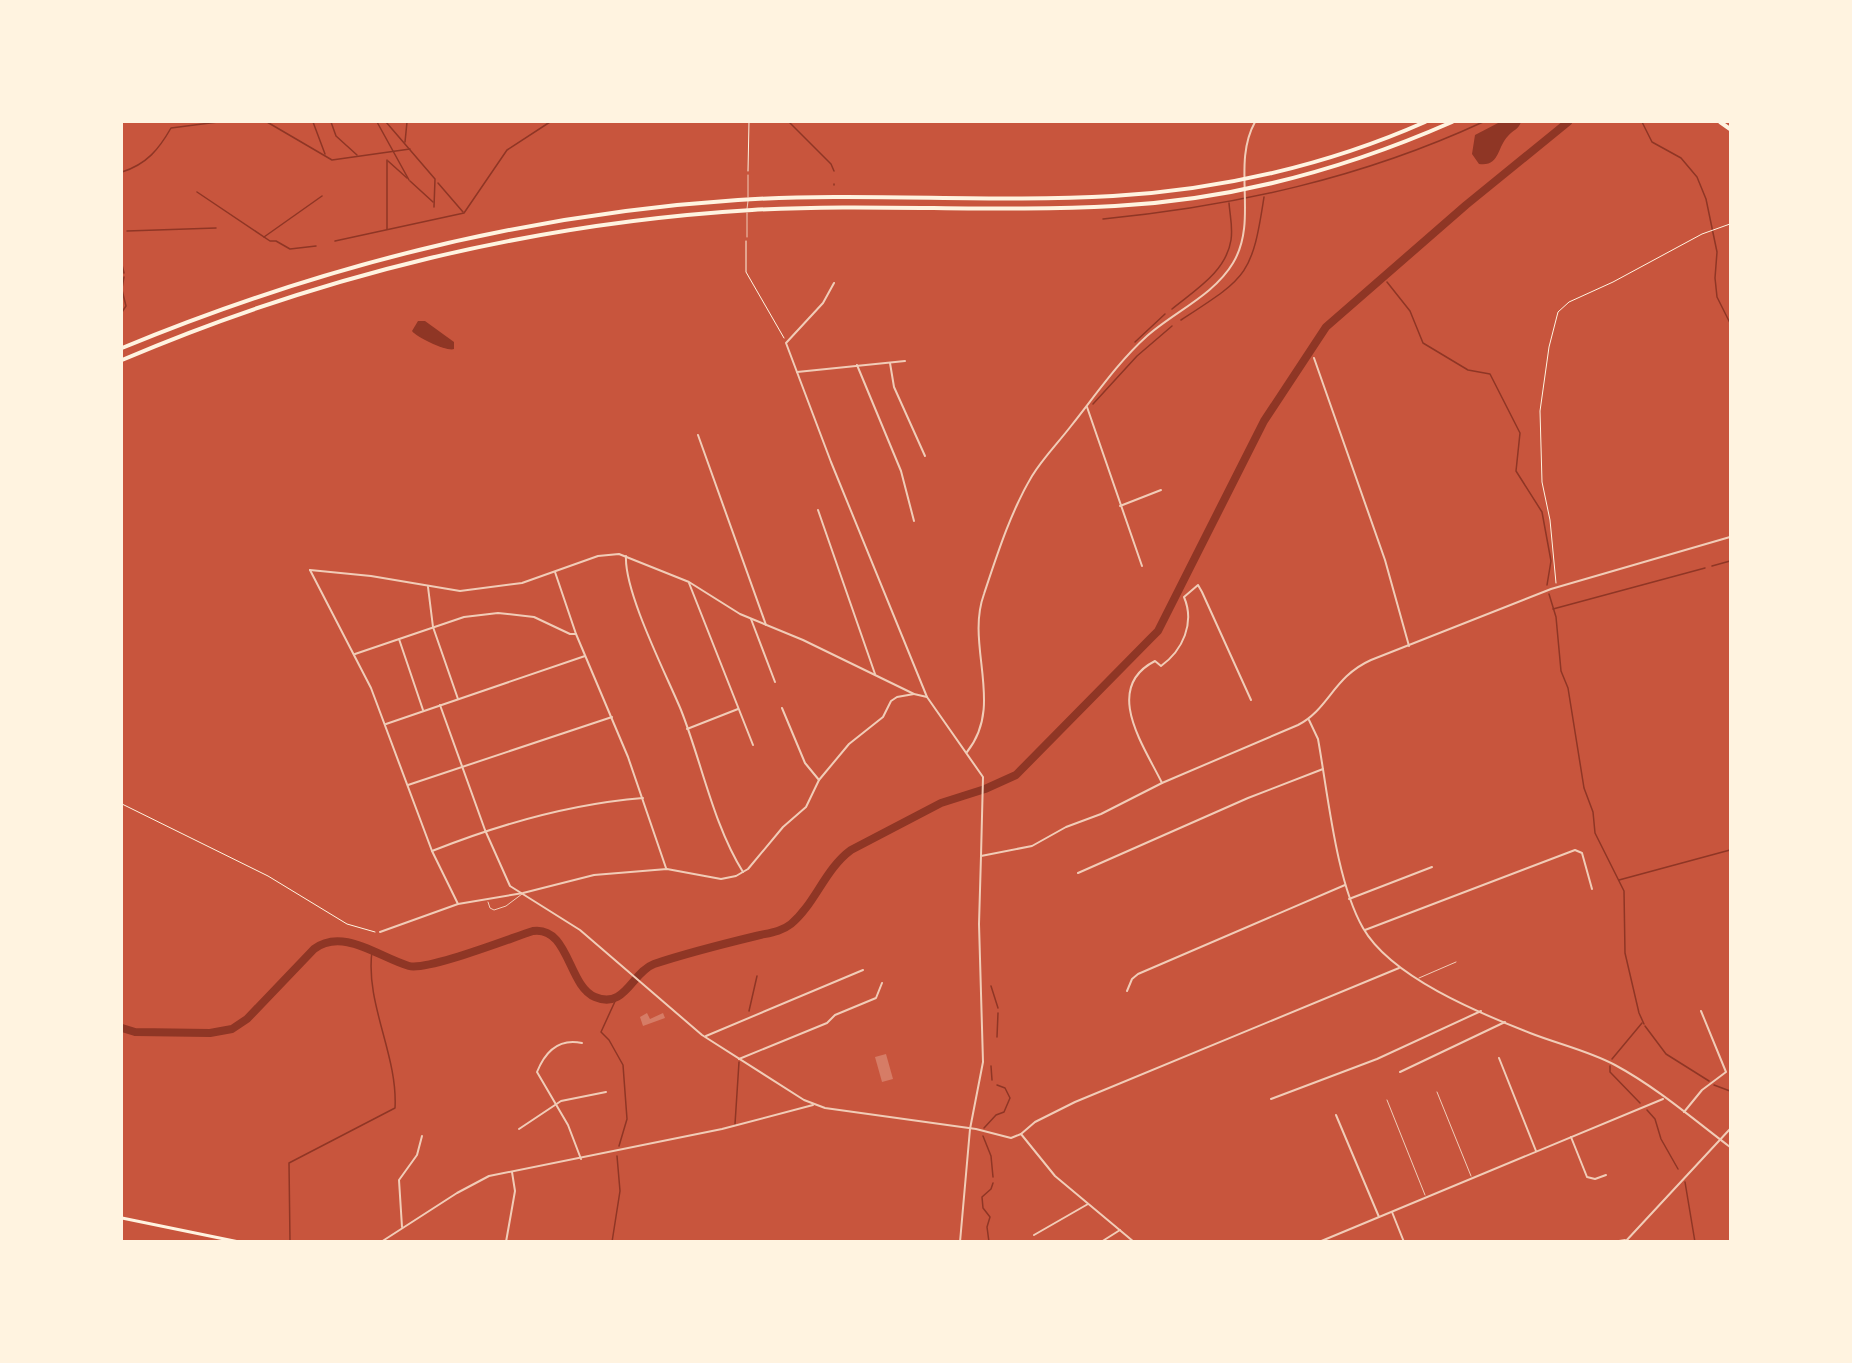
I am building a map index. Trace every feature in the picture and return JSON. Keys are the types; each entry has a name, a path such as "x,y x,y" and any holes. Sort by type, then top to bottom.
{"highway":[{"path":"122,348 273,291 413,251 500,231 595,215 736,200 863,196 1077,197 1174,190 1295,167 1356,149 1425,122"},
{"path":"122,360 266,304 415,261 587,228 752,210 874,207 1078,208 1176,201 1258,187 1319,171 1403,142 1452,122"},
{"path":"1720,122 1731,129"}],"main road":[{"path":"122,1218 239,1242"}],"street":[{"path":"967,752 986,705 979,626 983,596 1031,477 1146,337 1226,273 1241,246 1246,211 1248,137 1255,122"},
{"path":"834,282 823,303 786,343 927,697 977,765 984,784 979,924 983,1062 970,1129 960,1242"},
{"path":"1314,358 1385,560 1409,646"},
{"path":"796,372 905,361"},
{"path":"890,363 894,387 924,456"},
{"path":"857,365 901,471 914,521"},
{"path":"1087,406 1142,566"},
{"path":"698,435 766,625"},
{"path":"1120,506 1161,490"},
{"path":"818,510 875,674"},
{"path":"981,856 1032,846 1066,827 1109,810 1162,783 1309,720 1350,672 1484,614 1556,587 1731,537"},
{"path":"458,904 432,851 386,724 355,654 310,570 371,576 460,591 522,583 598,556 626,556 688,582 751,619 875,674 914,694 927,697"},
{"path":"626,556 630,578 648,633 723,826 744,872"},
{"path":"555,572 576,634 612,717 643,798 666,869"},
{"path":"688,582 753,745"},
{"path":"1162,783 1132,718 1130,690 1132,680 1141,669 1155,661 1161,666 1183,642 1189,618 1184,597 1194,586 1198,585 1202,592 1251,700"},
{"path":"428,587 433,627 458,699"},
{"path":"355,654 464,617 498,613 534,617 570,634 576,634"},
{"path":"751,619 775,682"},
{"path":"399,639 423,711"},
{"path":"386,724 585,656"},
{"path":"380,932 458,904 523,893 594,875 666,869 721,879 744,872 783,828 806,807 819,780 849,744 883,717 891,701 897,697 914,694"},
{"path":"440,705 485,830 510,886 580,930 674,1014 705,1037 813,1105 970,1129 1004,1137 1021,1134 1035,1122 1075,1102 1399,968"},
{"path":"782,708 805,763 819,780"},
{"path":"687,729 739,709"},
{"path":"408,785 612,717"},
{"path":"1309,720 1318,739 1345,885 1364,931 1379,951 1399,968 1481,1011 1613,1064 1731,1146"},
{"path":"1078,873 1248,798 1323,769"},
{"path":"432,851 519,819 614,800 643,798"},
{"path":"1364,931 1575,850 1582,854 1592,889"},
{"path":"1350,899 1432,867"},
{"path":"1126,991 1132,979 1138,974 1345,885"},
{"path":"705,1037 714,1031 863,970"},
{"path":"739,1059 826,1023 835,1014 876,998 882,983"},
{"path":"1271,1100 1377,1059 1481,1011"},
{"path":"1684,1112 1702,1090 1726,1072 1701,1011"},
{"path":"1400,1072 1505,1022"},
{"path":"581,1159 574,1135 537,1072 540,1064 550,1052 564,1041 582,1043"},
{"path":"1499,1058 1536,1151"},
{"path":"519,1129 557,1104 606,1092"},
{"path":"1319,1242 1664,1098"},
{"path":"381,1242 483,1178 722,1129 813,1105"},
{"path":"1336,1115 1379,1217"},
{"path":"1613,1242 1625,1241 1731,1129"},
{"path":"1021,1134 1055,1176 1134,1242"},
{"path":"402,1227 399,1180 417,1155 422,1136"},
{"path":"1571,1137 1587,1177 1595,1179 1606,1175"},
{"path":"506,1242 515,1191 512,1172"},
{"path":"1034,1234 1088,1204"},
{"path":"1392,1212 1404,1242"},
{"path":"1101,1242 1120,1230"}],"lane":[{"path":"747,237 748,175"},
{"path":"487,900 490,908 499,909 523,893"},
{"path":"1418,979 1456,962"},
{"path":"1437,1092 1472,1178"},
{"path":"1387,1100 1426,1197"}],"path":[{"path":"748,175 749,122"},
{"path":"1556,587 1550,520 1542,482 1540,411 1549,346 1558,312 1569,302 1613,282 1702,234 1731,224"},
{"path":"747,237 746,272 786,343"},
{"path":"122,804 268,876 347,924 370,932 380,932"}],"shaded area":[{"path":"1500,122 1521,122 1504,140 1495,159 1486,164 1479,164 1472,154 1475,135"},
{"path":"418,321 425,321 454,342 454,349 426,341 415,334 412,331"}],"building":[{"path":"647,1013 650,1019 663,1013 665,1018 643,1026 640,1017"},
{"path":"886,1054 893,1079 882,1082 875,1057"}],"waterway":[{"path":"122,172 139,165 151,155 171,128 218,122"},
{"path":"267,122 332,160 410,149"},
{"path":"313,122 325,154"},
{"path":"331,122 336,136 357,155"},
{"path":"377,122 409,180"},
{"path":"386,122 435,179 434,207"},
{"path":"405,142 407,122"},
{"path":"335,241 464,213 507,150 550,122"},
{"path":"789,122 831,164 834,171"},
{"path":"1103,219 1201,206 1297,187 1391,159 1483,122"},
{"path":"122,1028 135,1032 210,1033 232,1029 247,1019 314,949 325,943 337,941 362,946 409,966 419,966 450,959 533,931 545,932 561,947 586,991 605,1000 621,994 646,968 654,964 787,927 807,907 834,867 851,850 941,803 985,789 1016,775 1158,631 1264,421 1326,327 1466,205 1568,122"},
{"path":"1642,122 1652,142 1681,158 1697,177 1706,199 1717,252 1715,278 1717,297 1730,323"},
{"path":"387,160 387,229"},
{"path":"388,161 407,178"},
{"path":"410,181 433,202"},
{"path":"438,183 463,212"},
{"path":"197,192 270,241 276,241 290,249 316,246"},
{"path":"264,237 322,196"},
{"path":"1181,320 1220,294 1243,272 1255,244 1264,197"},
{"path":"1172,309 1208,279 1223,262 1232,235 1229,203"},
{"path":"127,231 216,228"},
{"path":"122,265 124,273"},
{"path":"122,288 124,277"},
{"path":"1387,282 1410,311 1423,343 1468,370 1490,374 1520,433 1516,471 1542,512 1551,561 1547,585"},
{"path":"122,290 126,306 122,312"},
{"path":"1135,342 1165,314"},
{"path":"1093,404 1137,356 1172,326"},
{"path":"1712,566 1730,561"},
{"path":"1553,609 1705,568"},
{"path":"1549,594 1556,617 1561,671 1568,688 1584,788 1593,812 1595,833 1624,891 1625,953 1639,1013 1644,1024"},
{"path":"1619,880 1730,850"},
{"path":"290,1242 289,1163 395,1108 392,1069 373,990 372,951"},
{"path":"749,1011 757,976"},
{"path":"991,986 998,1008"},
{"path":"617,997 601,1032 609,1040 623,1065 627,1119 619,1146"},
{"path":"997,1037 998,1013"},
{"path":"1612,1059 1642,1023"},
{"path":"1645,1026 1666,1054 1709,1081"},
{"path":"735,1124 739,1062"},
{"path":"991,1066 992,1080"},
{"path":"1610,1066 1610,1072 1640,1103"},
{"path":"984,1128 996,1115 1004,1112 1010,1098 1005,1088 997,1085"},
{"path":"1714,1085 1730,1091"},
{"path":"1647,1110 1655,1119 1661,1139 1678,1169"},
{"path":"983,1136 991,1156 993,1177"},
{"path":"612,1242 620,1191 617,1156"},
{"path":"1685,1182 1695,1242"},
{"path":"989,1242 987,1227 990,1217 983,1208 982,1197 991,1189 993,1183"}]}
